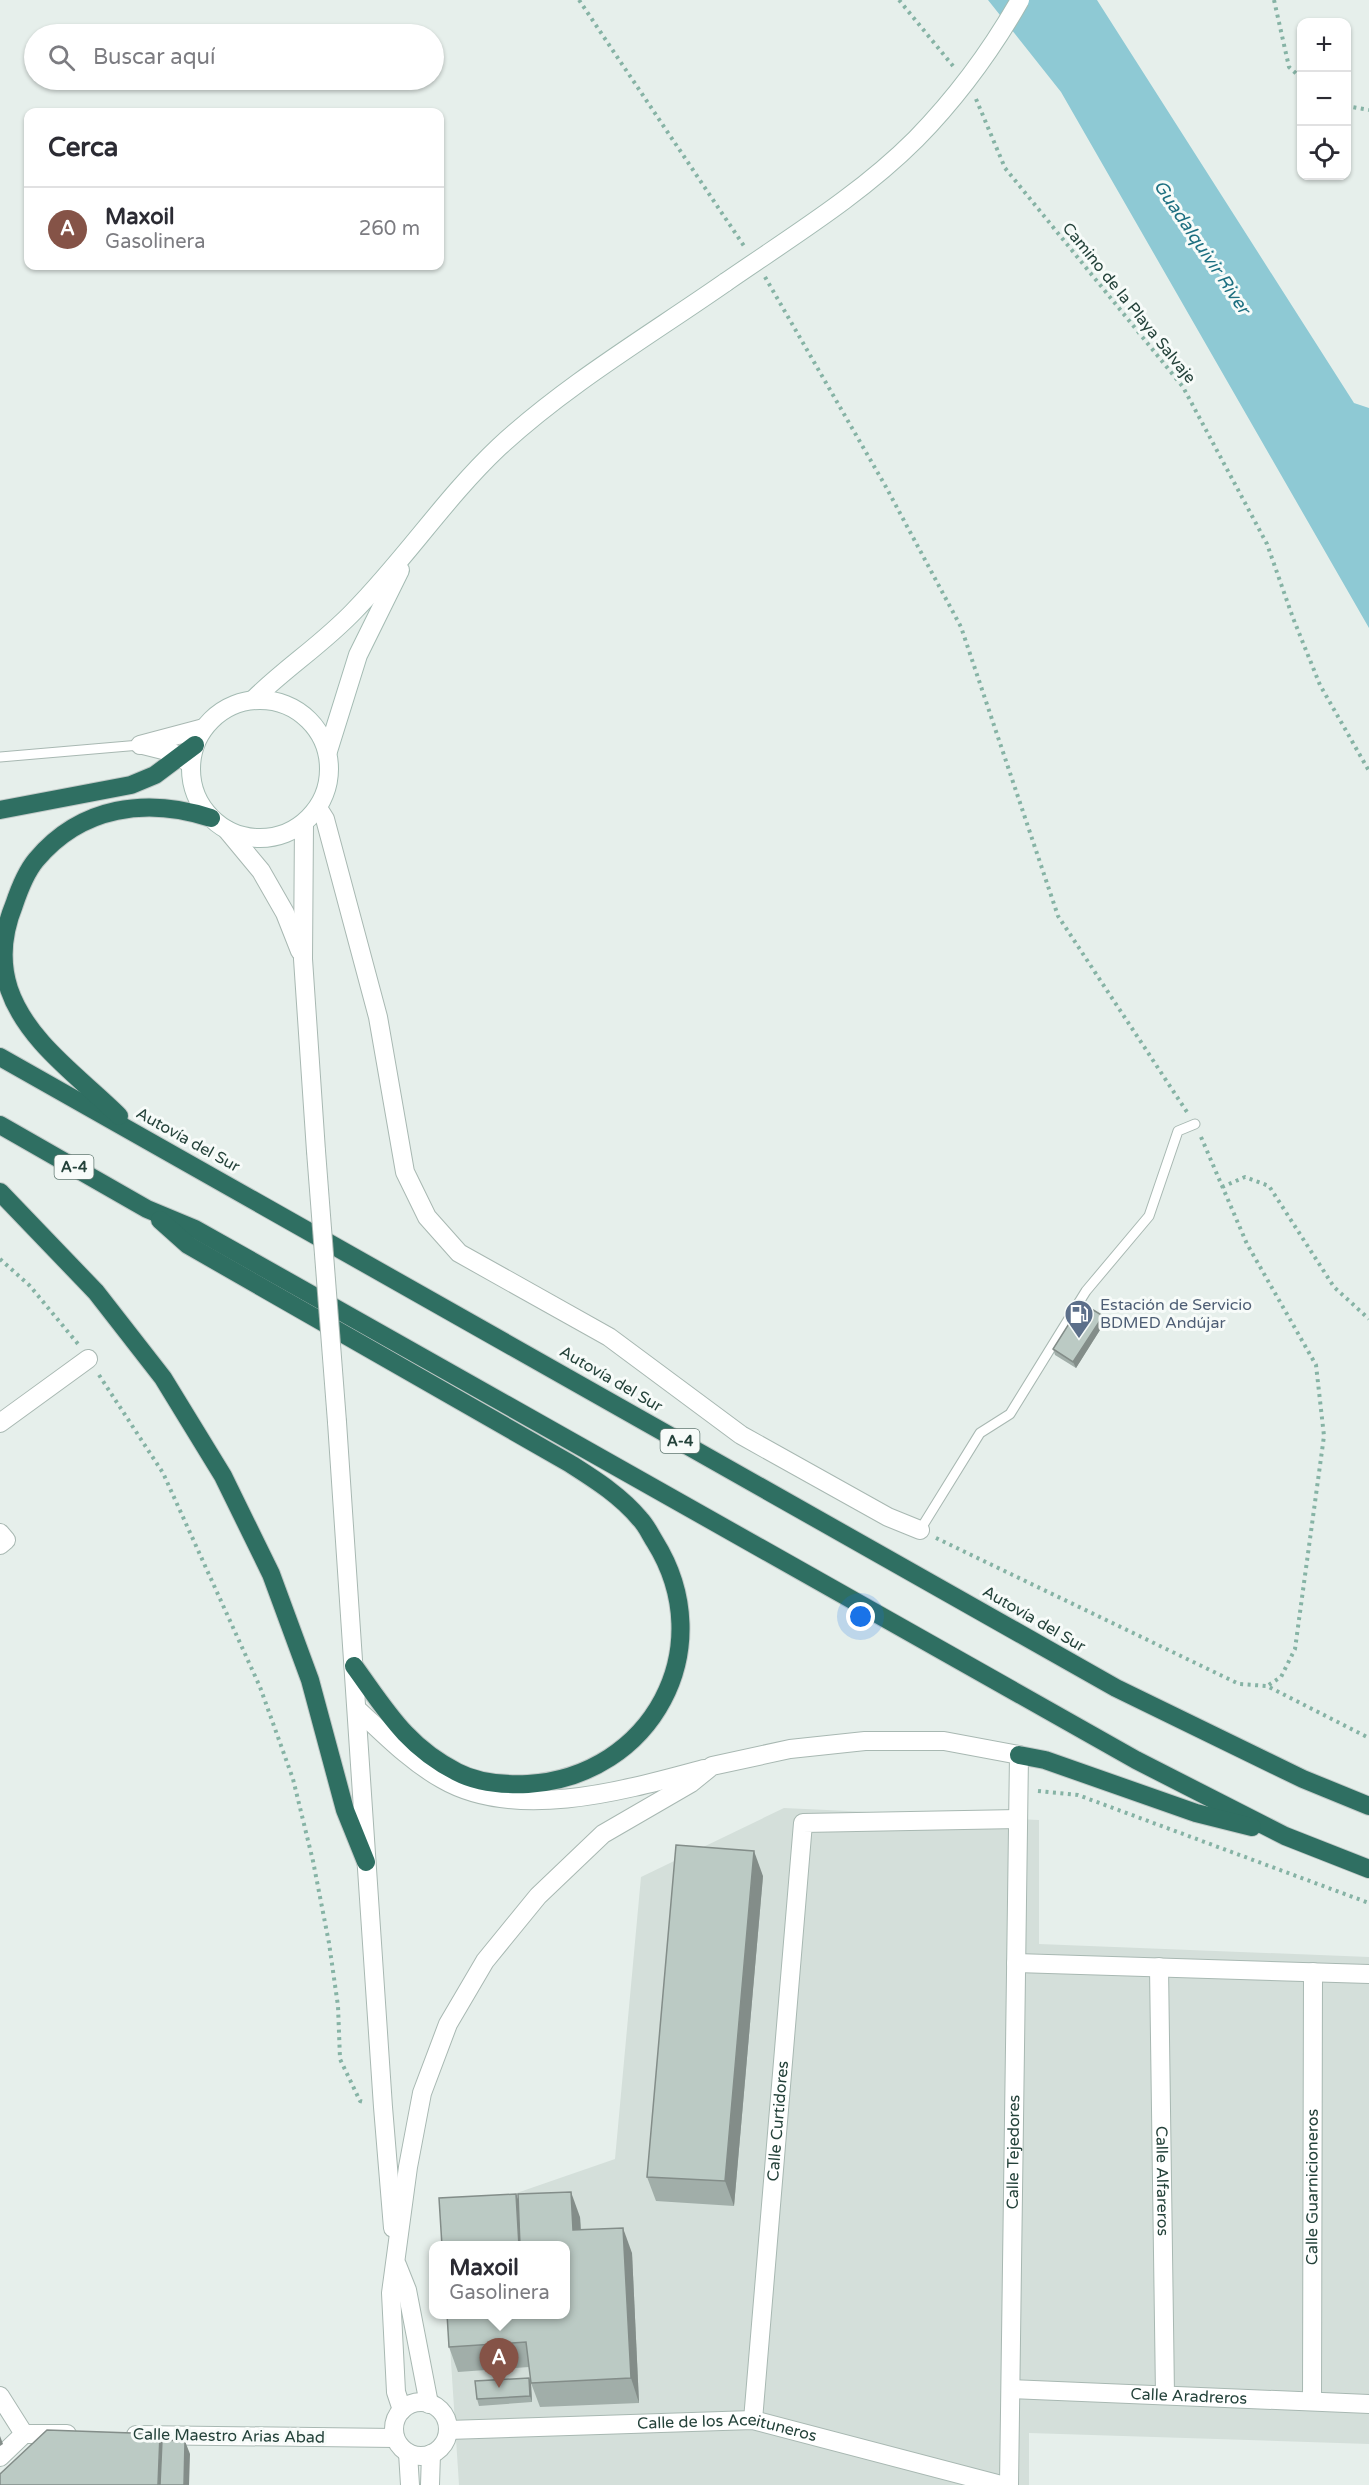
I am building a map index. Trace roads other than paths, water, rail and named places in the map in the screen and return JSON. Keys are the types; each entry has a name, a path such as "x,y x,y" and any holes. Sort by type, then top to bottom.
{"highway":[{"path":"0,810 131,785 185,760 195,745"},
{"path":"135,1132 51,1052 22,1019 9,988 3,956 7,921 35,860 65,834 90,819 122,808 152,806 190,811 211,818"},
{"name":"Autovía del Sur","path":"0,1057 1116,1688 1303,1779 1369,1806"},
{"name":"A-4","path":"0,1125 147,1209 206,1235 1136,1760 1285,1836 1369,1869"},
{"path":"0,1192 96,1292 163,1378 223,1476 271,1574 310,1680 345,1810 366,1862"},
{"path":"147,1209 188,1245 569,1463 610,1490 641,1519 663,1555 678,1592 681,1630 676,1669 661,1702 639,1734 618,1752 581,1772 545,1783 503,1785 459,1773 423,1751 399,1729 354,1666"},
{"path":"1019,1755 1045,1760 1196,1813 1285,1836"}],"street":[{"path":"253,700 267,686 311,652 356,610 454,493 500,447 563,394 832,209 914,140 946,107 973,72 1000,34 1020,0"},
{"path":"328,751 358,655 411,547"},
{"path":"195,745 204,728 217,714 234,705 253,700 272,700 291,706 308,718 320,733 328,751 330,771 327,790 318,808 304,823 287,834 267,838 246,837 227,830"},
{"path":"140,745 204,728"},
{"path":"140,745 185,760 199,802 211,818 227,830 261,871 285,913 303,959"},
{"path":"318,808 325,819 378,1017 405,1172 427,1217 459,1253 609,1337 741,1435 888,1517 920,1530"},
{"path":"304,823 303,959 357,1709 382,2107 396,2265 407,2290 429,2404"},
{"path":"0,1423 88,1359"},
{"path":"0,1533 6,1540 0,1545"},
{"path":"357,1709 405,1754 443,1780 490,1798 534,1801 633,1788 712,1766 790,1749 865,1741 944,1741 1019,1755"},
{"name":"Calle Tejedores","path":"1009,2485 1019,1755"},
{"path":"402,2410 396,2392 391,2293 408,2167 422,2093 448,2024 485,1961 538,1896 603,1834 691,1783 712,1766"},
{"name":"Calle Curtidores","path":"753,2420 803,1823 1018,1819"},
{"path":"1016,1963 1369,1974"},
{"name":"Calle Alfareros","path":"1159,1967 1165,2395"},
{"name":"Calle Guarnicioneros","path":"1312,2401 1313,1972"},
{"name":"Calle Aradreros","path":"1011,2389 1369,2404"},
{"path":"0,2396 24,2434"},
{"path":"414,2403 429,2404 443,2414 448,2430 443,2445 431,2454 416,2456 408,2453 398,2444 395,2438 394,2423 402,2410 414,2403"},
{"name":"Calle de los Aceituneros","path":"448,2430 753,2420 1001,2485"},
{"path":"0,2457 24,2434 84,2434"},
{"name":"Calle Maestro Arias Abad","path":"120,2435 395,2438"},
{"path":"408,2453 410,2485"},
{"path":"430,2485 431,2454"}],"lane":[{"path":"0,757 140,745"},
{"path":"920,1530 980,1433 1010,1414 1086,1291 1149,1216 1178,1131 1195,1124"}],"water":[{"name":"Guadalquivir River","path":"988,0 1097,0 1354,403 1369,408 1369,628 1061,92"}],"place":[{"name":"Estación de Servicio BDMED Andújar","path":"1079,1340"},
{"name":"Maxoil","path":"499,2388"}]}
